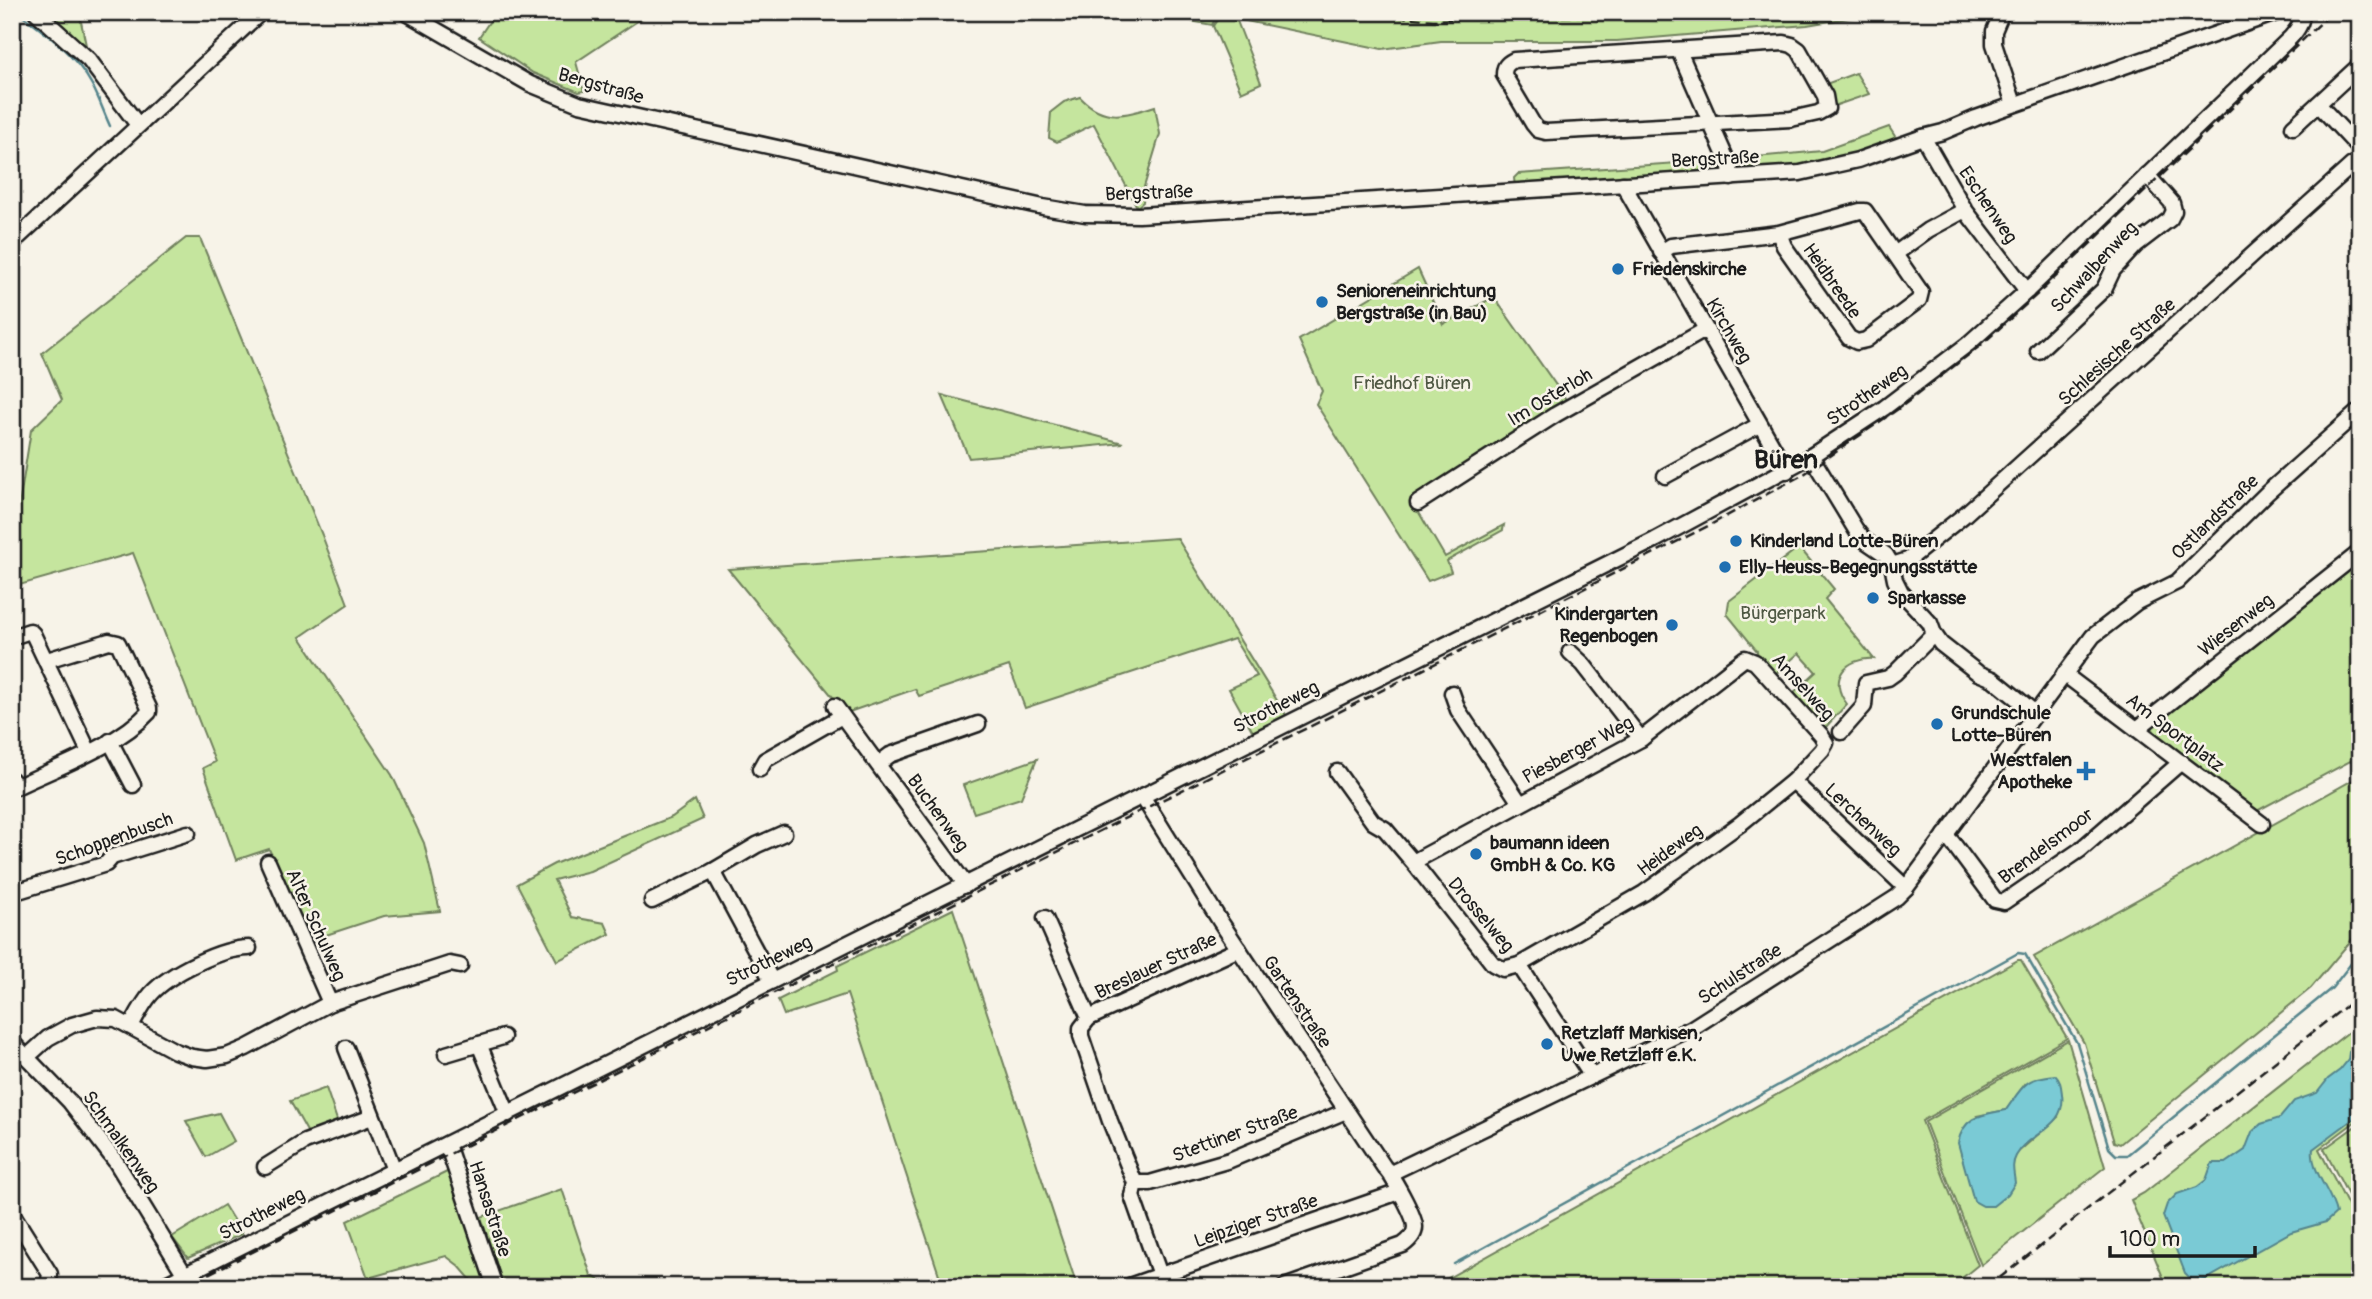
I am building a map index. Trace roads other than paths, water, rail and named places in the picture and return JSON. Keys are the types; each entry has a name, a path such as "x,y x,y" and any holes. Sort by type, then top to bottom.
{"street":[{"path":"12,243 261,12"},
{"name":"Bergstraße","path":"405,12 530,84 579,104 1063,211 1139,215 1800,173 1828,168 1958,127 1972,119 2279,12"},
{"path":"2002,12 1994,30 1994,44 2014,104"},
{"name":"Strotheweg","path":"160,1287 1655,540 1787,471 1917,384 1968,344 2027,291 2291,37 2299,28 2302,12"},
{"path":"43,14 89,60 138,125"},
{"path":"1784,43 1799,50 1828,104 1827,108 1818,113 1803,117 1710,123 1546,132 1538,130 1504,75 1504,69 1514,60 1784,43"},
{"path":"1679,51 1730,167 1731,178"},
{"path":"2293,127 2360,65"},
{"path":"2318,104 2360,149"},
{"name":"Eschenweg","path":"1923,137 1965,210 2027,291"},
{"name":"Schlesische Straße","path":"1892,565 1908,560 1963,516 2357,165"},
{"name":"Schwalbenweg","path":"2038,351 2104,289 2113,270 2136,245 2170,219 2174,211 2172,203 2147,175"},
{"name":"Kirchweg","path":"1623,184 1787,471"},
{"path":"1895,254 1928,230 1965,210"},
{"name":"Heidbreede","path":"1661,252 1671,246 1779,233 1865,211 1921,292 1920,300 1867,340 1857,342 1849,338 1784,246 1779,233"},
{"name":"Im Osterloh","path":"1418,503 1555,415 1705,330"},
{"name":"Ostlandstraße","path":"2035,713 2093,636 2137,601 2177,582 2267,493 2360,410"},
{"path":"1665,476 1759,425"},
{"path":"1811,456 1856,530 1864,540 1886,555 1901,592 1930,623 1941,644 1978,673 1993,679 2035,713"},
{"name":"Wiesenweg","path":"2137,729 2360,552"},
{"path":"12,637 30,631 33,634 89,752"},
{"path":"1841,732 1864,706 1867,683 1888,678 1895,673 1934,634"},
{"path":"13,785 110,741 141,721 149,712 118,643 110,642 47,660"},
{"path":"1570,652 1583,664 1641,739"},
{"name":"Piesberger Weg","path":"1413,862 1641,739 1740,661 1750,659"},
{"name":"Amselweg","path":"1750,659 1826,743"},
{"name":"Am Sportplatz","path":"2064,674 2262,824"},
{"path":"1452,693 1458,710 1520,803"},
{"name":"Buchenweg","path":"760,769 765,760 839,711 966,885"},
{"name":"Schulstraße","path":"1391,1173 1692,1028 1897,897 2035,713"},
{"name":"Buchenweg","path":"878,764 890,755 978,724"},
{"path":"110,741 133,785"},
{"name":"Heideweg","path":"1519,965 1644,894 1740,824 1793,781 1826,743"},
{"name":"Brendelsmoor","path":"1945,835 1995,901 2004,902 2080,850 2181,762"},
{"name":"Drosselweg","path":"1337,772 1374,822 1385,828 1493,964 1503,970 1519,965 1591,1075"},
{"name":"Lerchenweg","path":"1793,781 1906,888"},
{"name":"Gartenstraße","path":"1142,796 1239,949 1346,1111 1384,1167 1391,1173 1414,1219 1415,1230 1411,1240 1403,1245 1284,1287"},
{"name":"Schoppenbusch","path":"12,893 106,864 112,857 188,833"},
{"path":"652,901 784,833"},
{"name":"Alter Schulweg","path":"268,862 330,1003"},
{"path":"713,871 772,981"},
{"path":"1045,918 1090,1018 1081,1028 1081,1036 1135,1183 1132,1196 1160,1275"},
{"path":"131,1026 152,993 163,983 186,969 236,948 249,948"},
{"name":"Breslauer Straße","path":"1090,1018 1239,949"},
{"path":"27,1058 48,1038 72,1025 97,1018 116,1019 175,1051 192,1057 207,1059 227,1055 246,1048 330,1003 450,964 460,966"},
{"path":"446,1054 503,1037"},
{"name":"Schmalkenweg","path":"12,1042 70,1102 116,1162 185,1275"},
{"path":"479,1044 508,1114"},
{"path":"346,1048 394,1170"},
{"name":"Stettiner Straße","path":"1135,1183 1150,1183 1230,1160 1346,1111"},
{"path":"265,1167 305,1142 372,1117"},
{"name":"Hansastraße","path":"447,1144 495,1287"},
{"name":"Leipziger Straße","path":"1126,1287 1399,1192"},
{"path":"12,1213 50,1274 48,1287"}],"water":[{"path":"2360,1044 2360,1114 2313,1149 2315,1165 2336,1213 2326,1222 2291,1232 2205,1280 2193,1281 2185,1273 2163,1216 2167,1204 2177,1194 2197,1187 2206,1180 2212,1163 2226,1163 2245,1150 2252,1132 2261,1124 2280,1118 2294,1101 2317,1093 2348,1060 2349,1052"},
{"path":"2055,1075 2060,1082 2062,1094 2059,1115 2029,1141 2014,1159 2015,1183 2008,1194 1993,1206 1983,1206 1974,1201 1958,1143 1965,1127 1975,1118 2006,1110 2030,1081"}],"waterway":[{"path":"17,12 48,36 77,64 92,85 110,126"},
{"path":"1454,1264 2018,953 2025,954 2077,1043 2109,1148 2116,1155 2127,1155 2332,988 2360,952"}],"railway":[{"path":"1352,12 1433,20 1640,12"},
{"path":"182,1287 1323,720 1710,525 1804,474 1901,407 1980,346 2332,12"},
{"path":"1988,1287 2360,995"}],"place":[{"name":"Friedenskirche","path":"1618,269"},
{"name":"Senioreneinrichtung Bergstraße (in Bau)","path":"1322,302"},
{"name":"Kinderland Lotte-Büren","path":"1736,541"},
{"name":"Elly-Heuss-Begegnungsstätte","path":"1725,567"},
{"name":"Sparkasse","path":"1873,598"},
{"name":"Kindergarten Regenbogen","path":"1672,625"},
{"name":"Grundschule Lotte-Büren","path":"1937,724"},
{"name":"Westfalen Apotheke","path":"2086,771"},
{"name":"baumann ideen GmbH & Co. KG","path":"1476,854"},
{"name":"Retzlaff Markisen, Uwe Retzlaff e.K.","path":"1547,1044"}],"district":[{"name":"Büren","path":"1786,460"}],"park label":[{"name":"Friedhof Büren","path":"1412,383"},
{"name":"Bürgerpark","path":"1783,613"}]}
